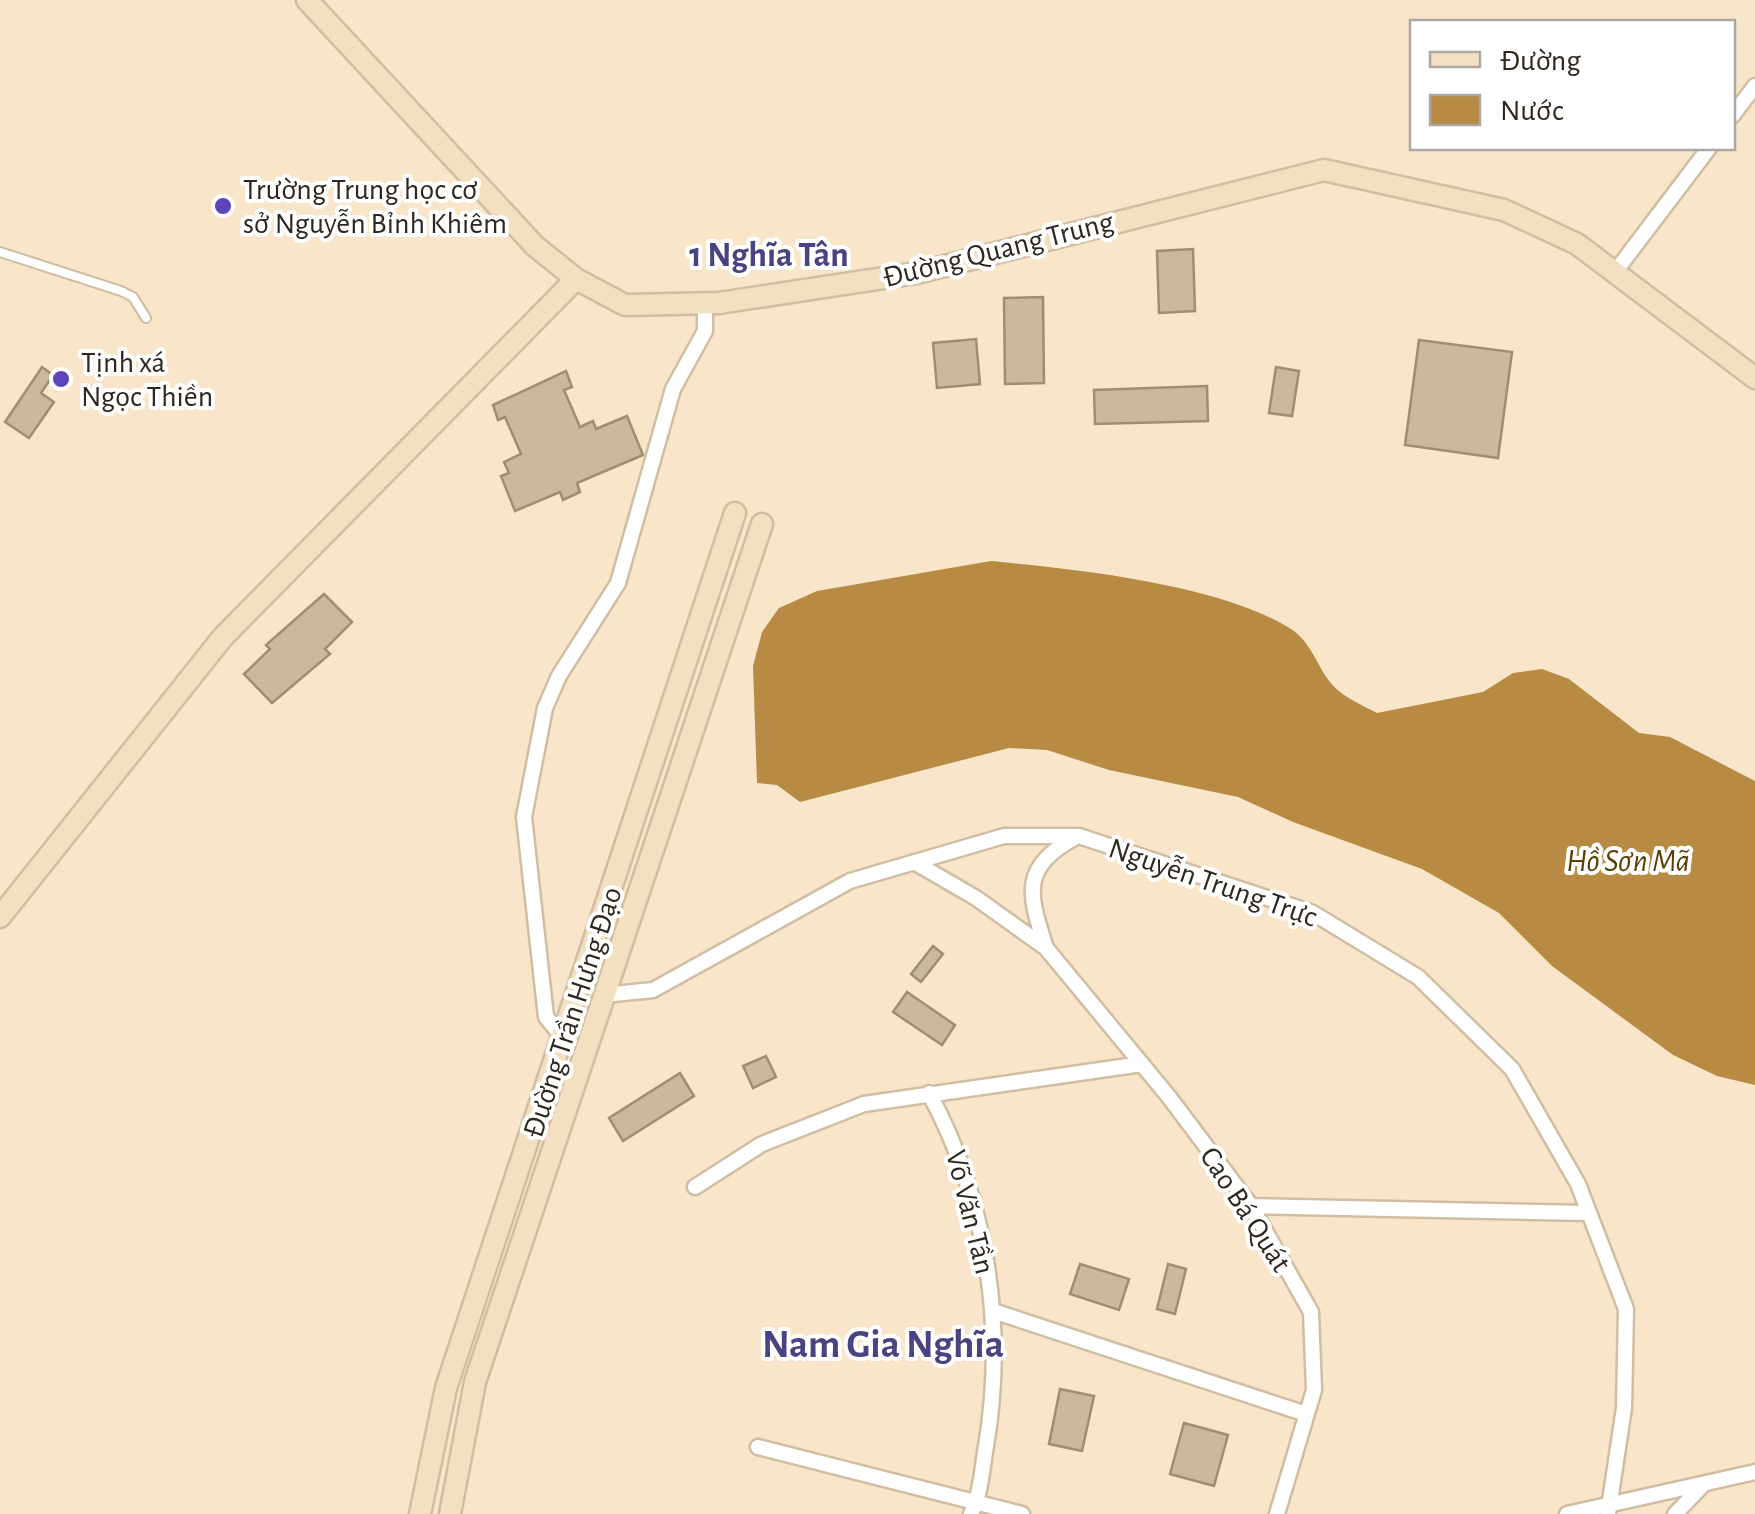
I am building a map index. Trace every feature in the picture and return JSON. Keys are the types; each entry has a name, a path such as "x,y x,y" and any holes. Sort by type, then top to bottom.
{"street":[{"name":"Đường Quang Trung","path":"306,0 535,246 576,279 625,306 705,303 917,273 1324,170 1504,210 1577,244 1755,378"},
{"path":"1735,112 1755,86"},
{"path":"1615,272 1707,150"},
{"path":"0,917 223,637 576,279"},
{"path":"564,1040 546,1017 524,817 545,708 560,676 618,584 672,389 705,331 705,303"},
{"name":"Đường Trần Hưng Đạo","path":"420,1514 446,1388 735,514"},
{"name":"Đường Trần Hưng Đạo","path":"450,1514 475,1382 762,524"},
{"path":"676,696 702,704"},
{"name":"Nguyễn Trung Trực","path":"604,995 653,990 850,880 1004,836 1079,836 1147,855 1313,913 1418,977 1512,1069 1578,1184 1626,1309 1624,1408 1610,1509"},
{"name":"Cao Bá Quát","path":"1046,948 1030,895 1035,871 1079,836"},
{"name":"Cao Bá Quát","path":"914,862 976,898 1046,948 1251,1206 1311,1312 1314,1390 1277,1514"},
{"path":"581,987 604,995"},
{"path":"695,1187 762,1144 864,1104 1142,1064"},
{"name":"Võ Văn Tần","path":"929,1093 952,1136 985,1250 993,1311 997,1383 974,1508"},
{"path":"1251,1206 1588,1213"},
{"path":"993,1311 1306,1414"},
{"path":"758,1447 974,1508 1022,1514"},
{"path":"1567,1514 1610,1509 1755,1472"},
{"path":"1675,1514 1702,1486"}],"lane":[{"path":"0,252 121,290 133,296 146,318"}],"water":[{"name":"Hồ Sơn Mã","path":"991,561 1146,581 1261,613 1298,634 1337,689 1377,713 1483,692 1513,673 1542,669 1569,679 1639,733 1670,737 1755,781 1755,1085 1717,1076 1673,1055 1552,966 1499,913 1422,869 1293,822 1238,797 1109,770 1047,750 1009,748 800,802 777,785 757,783 753,666 762,632 779,608 817,591"}],"building":[{"path":"1193,249 1195,311 1159,313 1157,251"},
{"path":"1043,297 1044,383 1005,384 1004,298"},
{"path":"976,339 980,384 937,388 933,343"},
{"path":"1419,340 1512,352 1498,458 1405,445"},
{"path":"42,367 53,375 41,393 54,402 29,438 5,422"},
{"path":"1276,367 1299,371 1292,416 1269,413"},
{"path":"566,371 572,387 564,390 580,427 593,421 596,429 627,416 643,455 577,483 580,492 563,500 560,492 515,511 501,476 509,473 504,462 521,454 505,417 498,420 493,405"},
{"path":"1207,386 1208,421 1095,424 1094,390"},
{"path":"324,594 352,622 325,649 330,654 272,703 244,674 270,649 266,645"},
{"path":"933,946 943,954 921,982 911,974"},
{"path":"907,992 955,1025 942,1045 893,1012"},
{"path":"766,1056 776,1077 753,1088 743,1066"},
{"path":"680,1073 694,1096 623,1141 609,1118"},
{"path":"1080,1264 1129,1279 1119,1310 1070,1294"},
{"path":"1168,1264 1186,1269 1175,1314 1157,1309"},
{"path":"1060,1389 1094,1396 1082,1451 1049,1444"},
{"path":"1184,1423 1228,1435 1214,1486 1170,1474"}],"place":[{"name":"Trường Trung học cơ sở Nguyễn Bỉnh Khiêm","path":"223,206"},
{"name":"Tịnh xá Ngọc Thiền","path":"61,379"}],"district":[{"name":"1 Nghĩa Tân","path":"769,254"},
{"name":"Nam Gia Nghĩa","path":"883,1343"}]}
